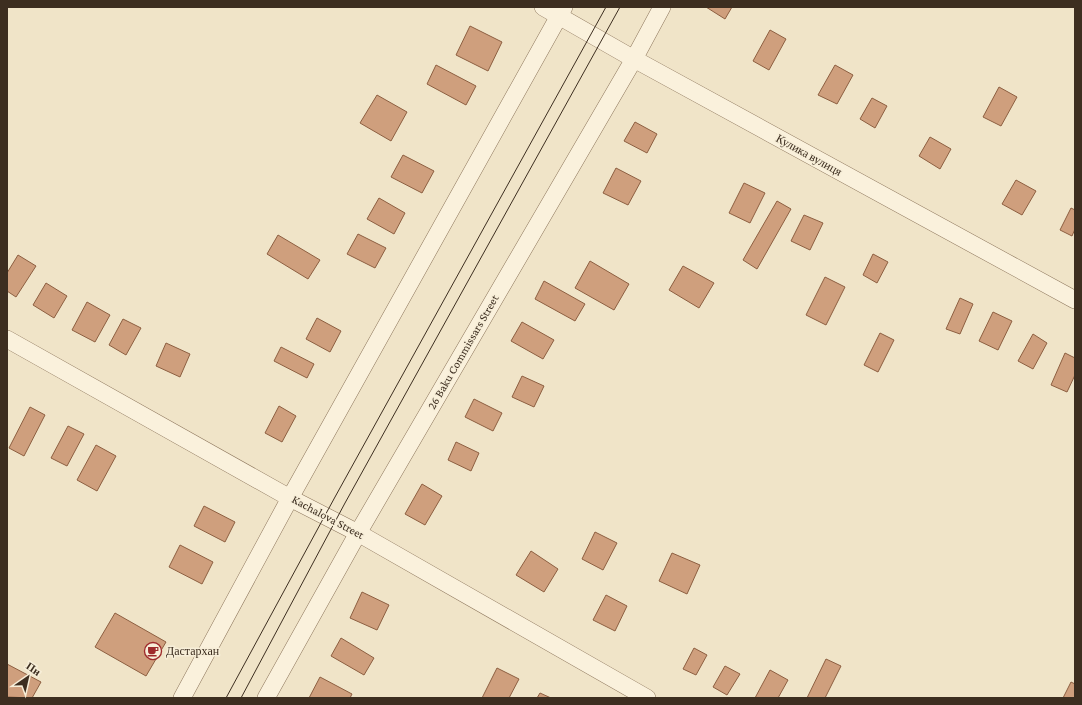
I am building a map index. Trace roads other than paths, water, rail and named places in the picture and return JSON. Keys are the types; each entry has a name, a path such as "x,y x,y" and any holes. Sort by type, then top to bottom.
{"street":[{"name":"Кулика вулиця","path":"543,7 562,12 634,59 1075,300"},
{"name":"26 Baku Commissars Street","path":"266,698 358,533 634,59 662,7"},
{"path":"182,698 290,498 562,12"},
{"name":"Kachalova Street","path":"7,339 290,498 358,533 647,698"}],"tram line":[{"path":"226,698 335,497 606,7"},
{"path":"241,698 345,503 620,7"}],"place":[{"name":"Дастархан","path":"153,651"}]}
